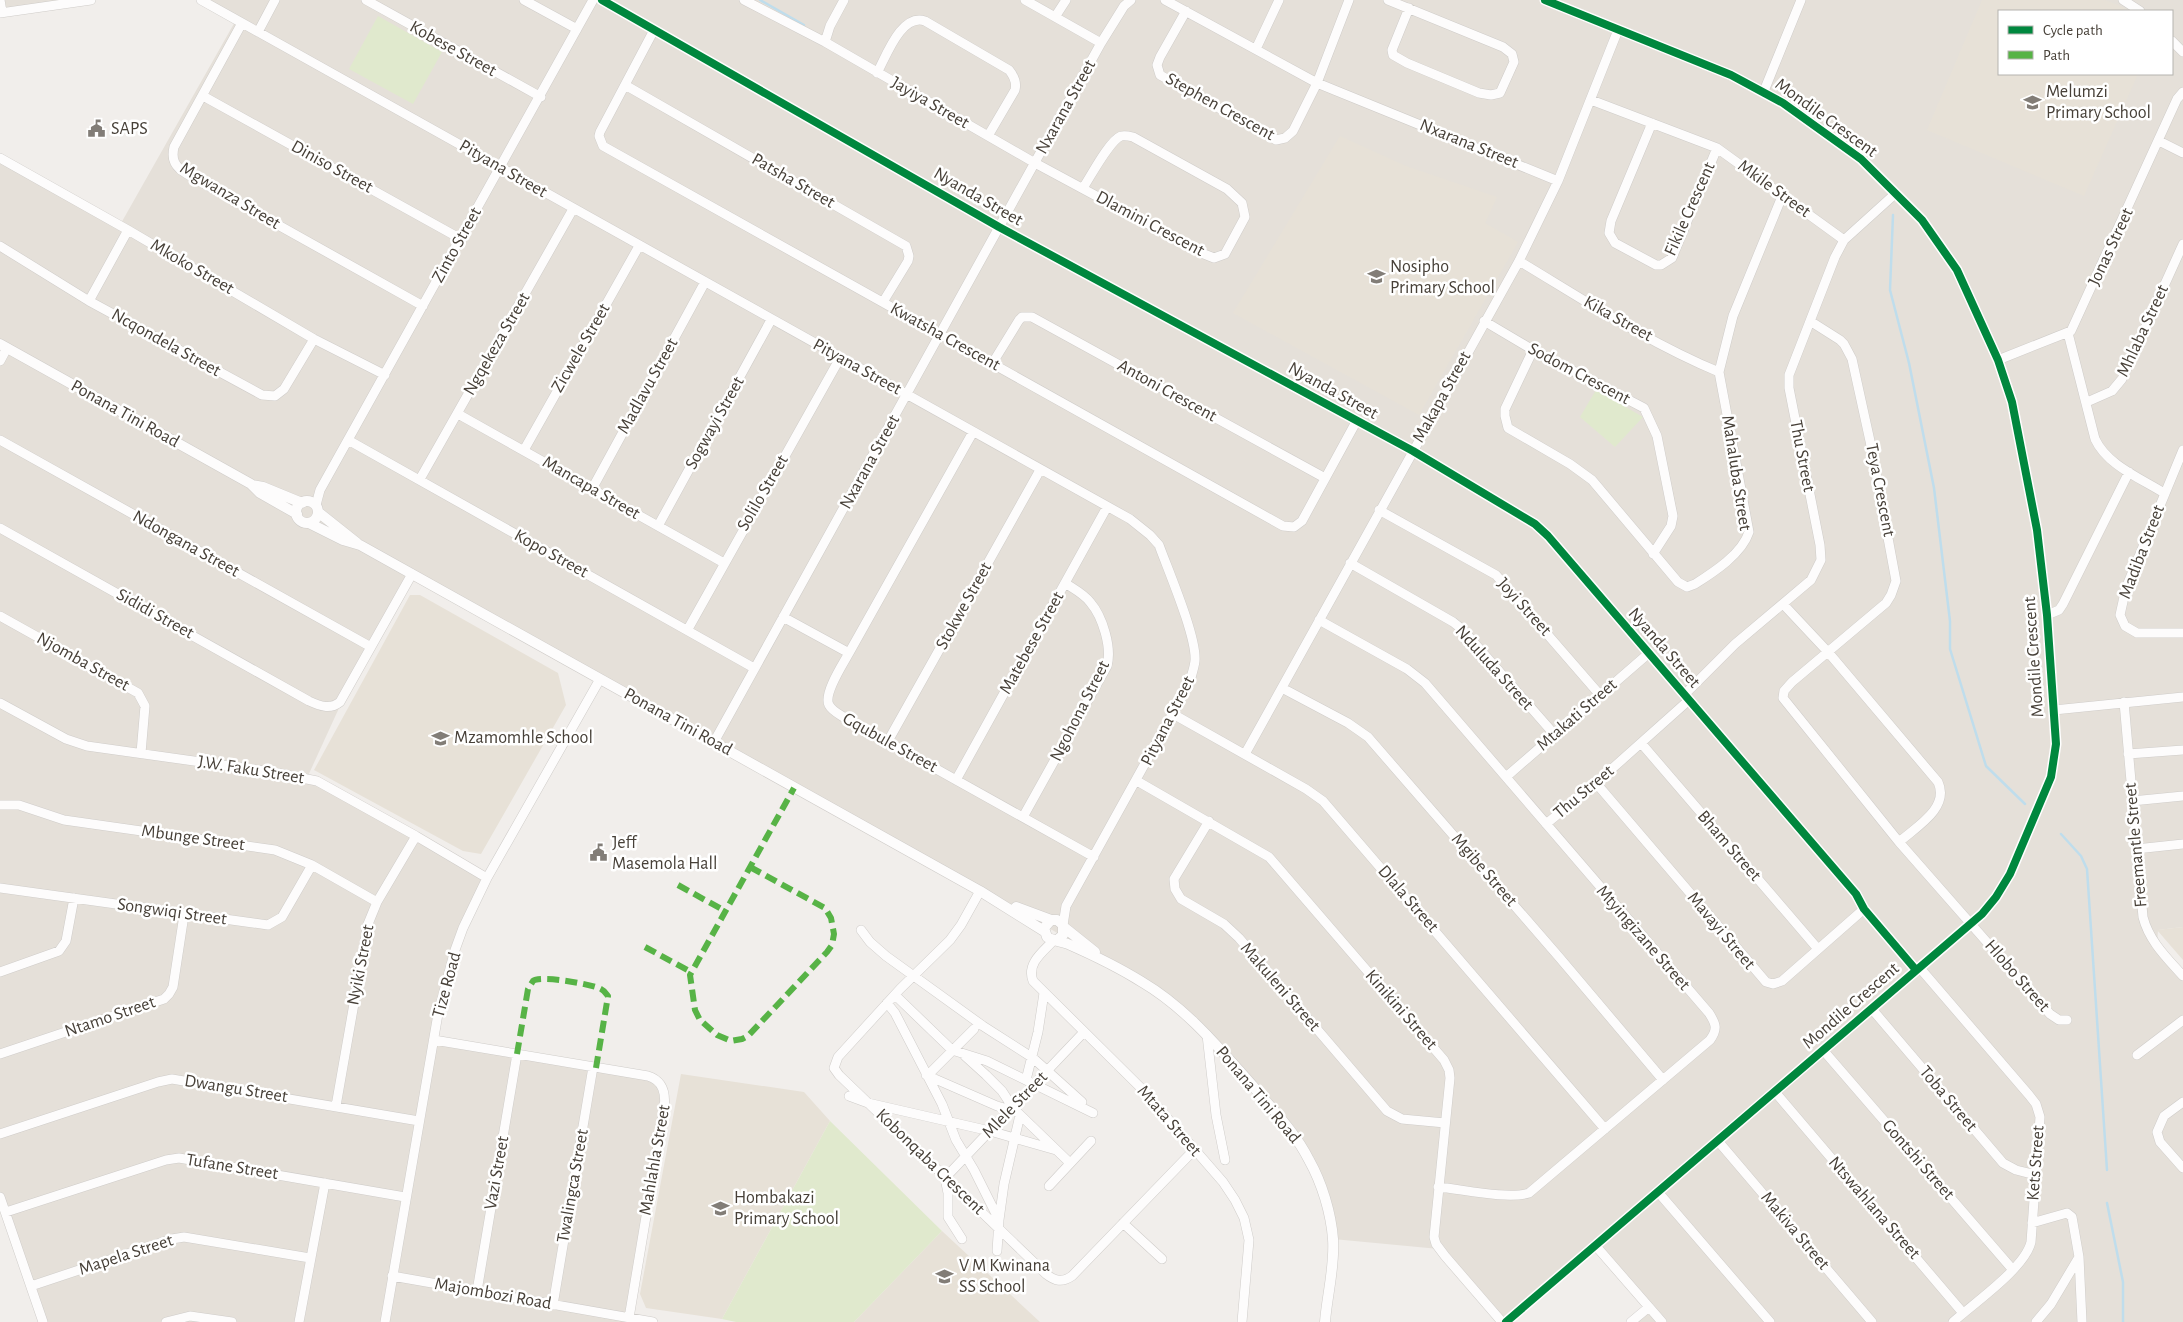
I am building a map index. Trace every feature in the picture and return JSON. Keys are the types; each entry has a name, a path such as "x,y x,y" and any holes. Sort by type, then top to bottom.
{"street":[{"path":"0,0 1,12 91,0"},
{"name":"Pityana Street","path":"201,0 1141,526 1159,545 1191,637 1195,660 1194,670 1189,684 1173,714 1094,857 1066,906 1052,920"},
{"path":"258,32 275,0"},
{"name":"Kobese Street","path":"366,0 541,97"},
{"path":"524,0 577,30"},
{"name":"Zinto Street","path":"311,505 502,167 593,0"},
{"name":"Nyanda Street","path":"602,0 999,228 1412,451 1543,529 1856,894 1864,910 1918,969"},
{"name":"Jayiya Street","path":"744,0 825,42 1035,163"},
{"path":"825,42 830,26 844,0"},
{"path":"1024,0 1101,43"},
{"path":"1056,17 1066,0"},
{"name":"Nxarana Street","path":"714,742 908,395 1101,43 1124,6 1131,0"},
{"name":"Nxarana Street","path":"1165,0 1317,82 1558,181"},
{"path":"1256,49 1278,0"},
{"path":"1317,82 1349,0"},
{"path":"1388,0 1409,8 1508,50 1513,56 1514,62 1500,93 1491,95 1479,93 1407,63 1393,55 1392,50 1409,8"},
{"name":"Mondile Crescent","path":"1504,1322 1918,969 1971,923 1996,897 2010,874 2051,777 2056,744 2047,615 2034,508 2012,402 1998,360 1957,270 1922,220 1861,159 1764,91 1731,75 1545,0"},
{"path":"1764,91 1801,0"},
{"path":"2123,0 2138,10"},
{"name":"Stephen Crescent","path":"1186,11 1160,56 1157,65 1160,75 1266,136 1276,140 1289,136 1293,132 1317,82"},
{"path":"877,73 900,31 913,21 925,22 1009,70 1013,75 1016,85 1015,90 988,136"},
{"name":"Mgwanza Street","path":"242,23 174,147 172,154 176,166 195,179 423,306"},
{"name":"Kwatsha Crescent","path":"654,30 600,132 599,136 603,146 940,335 1283,526 1290,528 1299,525 1356,422"},
{"name":"Makapa Street","path":"1245,754 1519,261 1558,181 1618,30"},
{"path":"2173,42 2183,52"},
{"name":"Patsha Street","path":"625,85 906,246 909,256 908,261 883,302"},
{"name":"Jonas Street","path":"2068,333 2079,317 2177,99 2183,92"},
{"name":"Diniso Street","path":"203,96 461,239"},
{"name":"Mkile Street","path":"1591,100 1717,148 1844,240"},
{"name":"Fikile Crescent","path":"1652,123 1611,221 1609,233 1615,243 1656,265 1661,265 1672,258 1717,148"},
{"name":"Dlamini Crescent","path":"1035,163 1214,258 1221,256 1228,249 1245,217 1242,203 1227,189 1133,137 1121,136 1113,143 1083,188"},
{"path":"2159,141 2183,153"},
{"name":"Mkoko Street","path":"0,158 128,230 314,339 385,375"},
{"name":"Thu Street","path":"1546,824 1641,743 1687,698 1735,644 1811,580 1820,560 1819,538 1789,388 1791,370 1835,257 1844,240 1896,193"},
{"name":"Mahaluba Street","path":"1533,350 1505,409 1508,428 1570,464 1592,480 1678,582 1687,587 1695,584 1737,550 1746,539 1748,532 1719,372 1733,316 1782,194"},
{"name":"Ngqekeza Street","path":"420,479 573,209"},
{"path":"89,301 128,230"},
{"name":"Mhlaba Street","path":"2087,402 2112,390 2122,378 2183,244"},
{"name":"Ncqondela Street","path":"0,246 89,301 262,395 275,396 284,389 314,339"},
{"name":"Zicwele Street","path":"524,450 639,246"},
{"name":"Kika Street","path":"1519,261 1602,311 1697,363 1719,372"},
{"name":"Madlavu Street","path":"592,489 705,282"},
{"name":"Antoni Crescent","path":"992,364 1022,317 1028,316 1039,320 1325,478"},
{"name":"Sogwayi Street","path":"658,526 771,320"},
{"name":"Teya Crescent","path":"1810,321 1840,340 1852,359 1870,441 1895,574 1894,589 1886,603 1788,686 1783,698 1899,842 1971,923"},
{"name":"Sodom Crescent","path":"1484,322 1533,350 1631,400 1647,413 1658,436 1673,516 1671,526 1653,554"},
{"path":"1998,360 2068,333 2095,438 2102,452 2164,493"},
{"path":"0,361 4,346"},
{"name":"Ponana Tini Road","path":"4,346 251,484 311,505 360,545 980,891 1044,933"},
{"name":"Solilo Street","path":"688,629 840,358"},
{"name":"Mancapa Street","path":"458,414 724,563"},
{"name":"Gqubule Street","path":"973,432 849,653 828,695 830,706 844,718 1094,857"},
{"name":"Ndongana Street","path":"0,440 371,647"},
{"name":"Kopo Street","path":"348,440 688,629 754,668"},
{"name":"Madiba Street","path":"2183,450 2126,588 2120,615 2125,626 2137,633 2183,633"},
{"name":"Stokwe Street","path":"888,741 1040,470"},
{"path":"2047,615 2061,608 2130,472"},
{"name":"Ponana Tini Road","path":"251,484 260,493 297,514"},
{"path":"311,505 316,519 310,523 303,522 297,514 298,506 311,505"},
{"name":"Matebese Street","path":"956,780 1107,507"},
{"name":"Joyi Street","path":"1379,510 1496,575 1600,695"},
{"name":"Ponana Tini Road","path":"310,523 344,540 360,545"},
{"name":"Sididi Street","path":"0,528 309,701 330,707 340,702 412,574"},
{"name":"Nduluda Street","path":"1350,563 1453,622 1463,630 1554,734"},
{"name":"Ngohona Street","path":"1023,817 1107,666 1109,658 1106,642 1095,609 1086,598 1065,583"},
{"path":"1783,604 1828,652 1931,772 1940,787 1940,799 1934,810 1899,842"},
{"name":"Njomba Street","path":"0,616 138,693 145,706 141,753"},
{"path":"783,617 849,653"},
{"name":"Mtyingizane Street","path":"1319,620 1420,678 1709,1014 1716,1025 1716,1032 1710,1040 1529,1193 1518,1196 1438,1187"},
{"name":"Mtakati Street","path":"1506,777 1649,653"},
{"name":"Tize Road","path":"385,1322 405,1197 442,996 455,950 463,928 487,878 600,679"},
{"name":"Mgibe Street","path":"1282,688 1348,723 1368,737 1560,957 1663,1080"},
{"path":"2054,710 2183,697"},
{"name":"Freemantle Street","path":"2124,702 2136,849 2145,926 2154,942 2183,976"},
{"name":"J.W. Faku Street","path":"0,703 78,744 307,778 328,787 487,878"},
{"name":"Dlala Street","path":"1173,714 1311,792 1323,801 1605,1129"},
{"name":"Bham Street","path":"1641,743 1818,949"},
{"path":"2128,754 2183,750"},
{"name":"Kinikini Street","path":"1137,780 1259,850 1278,866 1447,1065 1450,1078 1434,1230 1436,1244 1504,1322"},
{"name":"Mavayi Street","path":"1596,783 1766,982 1773,984 1782,981 1864,910"},
{"path":"2132,801 2183,796"},
{"name":"Mbunge Street","path":"0,805 19,805 64,820 275,850 312,865 377,902"},
{"name":"Makuleni Street","path":"1209,821 1174,879 1180,899 1224,924 1239,938 1387,1111 1402,1119 1445,1123"},
{"name":"Nyiki Street","path":"336,1106 368,924 377,902 416,836"},
{"path":"2136,849 2183,844"},
{"name":"Songwiqi Street","path":"0,888 260,925 274,924 287,910 312,865"},
{"name":"Kobonqaba Crescent","path":"980,891 957,932 895,994 841,1054 835,1064 839,1075 946,1178 998,1224 1046,1274 1061,1281 1072,1276 1194,1150"},
{"path":"0,972 59,951 66,941 74,898"},
{"name":"Ponana Tini Road","path":"996,901 1052,920"},
{"name":"Pityana Street","path":"1064,926 1066,906"},
{"name":"Ntamo Street","path":"0,1054 164,999 173,987 184,914"},
{"path":"1052,920 1057,920 1064,926 1063,935 1056,940 1047,938 1044,933 1045,924 1052,920"},
{"name":"Hlobo Street","path":"1971,923 2050,1014 2059,1020 2067,1020"},
{"name":"Ponana Tini Road","path":"1064,926 1104,960"},
{"path":"862,930 870,942 914,976 1033,1058 1082,1102"},
{"name":"Mtata Street","path":"1044,933 1041,951 1031,972 1033,980 1135,1082 1223,1182 1235,1200 1248,1229 1248,1258 1242,1322"},
{"name":"Ponana Tini Road","path":"1056,940 1104,960 1173,1002 1208,1035 1280,1117 1310,1161 1326,1202 1333,1239 1332,1322"},
{"name":"Mtata Street","path":"1041,951 1056,940"},
{"name":"Kets Street","path":"1918,969 2036,1104 2040,1124 2032,1223 2027,1254 2013,1270 1964,1313"},
{"path":"1031,1082 1044,993"},
{"path":"895,994 956,1052 986,1075 1002,1092 1012,1109 1070,1163"},
{"path":"887,1003 896,1013 928,1074 950,1122 956,1140 966,1156 998,1224"},
{"name":"Toba Street","path":"1871,1008 2002,1163 2016,1170 2036,1175"},
{"path":"2137,1055 2183,1020"},
{"path":"928,1074 956,1052 974,1029"},
{"name":"Mlele Street","path":"946,1178 1012,1109 1031,1082 1048,1071 1084,1032"},
{"path":"1208,1035 1216,1115 1226,1160"},
{"name":"Mahlahla Street","path":"434,1040 652,1078 660,1083 666,1097 628,1318"},
{"name":"Gontshi Street","path":"1823,1050 2013,1270"},
{"path":"956,1052 987,1061 1093,1114"},
{"name":"Vazi Street","path":"477,1292 517,1054"},
{"name":"Twalingca Street","path":"553,1305 593,1067"},
{"path":"928,1074 1006,1109 1012,1109"},
{"name":"Dwangu Street","path":"0,1134 172,1079 419,1121"},
{"name":"Ntswahlana Street","path":"1775,1092 1964,1313"},
{"path":"849,1096 868,1103 990,1131 1056,1150"},
{"path":"2183,1102 2164,1116 2156,1132 2160,1142 2183,1168"},
{"path":"997,1251 998,1224 1020,1115"},
{"path":"1049,1186 1091,1141"},
{"name":"Makiva Street","path":"1718,1141 1872,1322"},
{"name":"Tufane Street","path":"6,1212 173,1158 405,1197"},
{"path":"946,1178 948,1217 962,1240"},
{"path":"299,1322 325,1183"},
{"path":"1658,1192 1770,1322"},
{"path":"0,1197 43,1322"},
{"path":"2032,1223 2067,1213 2072,1217 2079,1257 2082,1322"},
{"path":"1123,1223 1162,1259"},
{"name":"Mapela Street","path":"31,1286 172,1239 184,1237 310,1258"},
{"path":"1595,1244 1662,1322"},
{"path":"2036,1322 2051,1304 2079,1257"},
{"name":"Majombozi Road","path":"392,1276 653,1322"},
{"name":"Ponana Tini Road","path":"1325,1322 1331,1281"},
{"path":"1630,1322 1649,1307"},
{"path":"1953,1322 1964,1313"},
{"path":"166,1322 190,1316 232,1322"}],"shaded area":[{"path":"0,0 91,0 0,13"},
{"path":"201,0 2183,0 2183,927 2158,930 2157,945 2183,976 2183,1322 1631,1322 1649,1307 1595,1245 1506,1322 1439,1249 1333,1239 1310,1161 1188,1015 1054,931 996,901 412,574 345,695 307,778 487,878 463,928 434,1040 648,1076 664,1092 629,1318 653,1322 43,1322 0,1197 0,361 7,348 0,344 0,158 120,225 236,20"},
{"name":"Melumzi Primary School","path":"1982,0 2105,0 2126,10 1998,10 1998,75 2138,75 2084,196 1927,130"},
{"name":"Nosipho Primary School","path":"1340,136 1406,166 1497,197 1485,223 1518,242 1419,415 1233,313"},
{"name":"Mzamomhle School","path":"410,595 420,595 558,673 566,705 481,854 463,851 314,770"},
{"path":"2183,927 2183,960 2157,930"},
{"name":"Hombakazi Primary School","path":"681,1074 804,1092 830,1121 722,1319 646,1308 640,1294"},
{"name":"V M Kwinana SS School","path":"942,1231 1040,1322 854,1322"}],"green space":[{"path":"378,16 442,52 413,104 349,69"},
{"path":"1596,390 1643,417 1615,447 1580,417"},
{"path":"830,1121 942,1231 854,1322 736,1322 722,1319"}],"waterway":[{"path":"760,0 804,25"},
{"path":"1893,215 1890,290 1909,363 1934,488 1950,621 1950,649 1986,766 2025,804"},
{"path":"2061,834 2081,856 2087,869 2107,1170"},
{"path":"2107,1203 2123,1282 2123,1322"}],"marked path":[{"path":"750,867 825,908 831,918 834,934 832,945 827,952 748,1036 731,1041 717,1035 700,1020 695,1010 690,975 794,788"},
{"path":"678,885 725,911"},
{"path":"645,947 691,972"},
{"path":"517,1054 528,989 533,981 545,979 576,982 599,988 608,996 596,1068"}],"cycle path":[{"path":"602,0 999,227 1413,451 1535,524 1548,536 1856,894 1864,909 1916,970"},
{"path":"1506,1322 1982,914 1996,897 2010,874 2051,777 2056,744 2047,615 2037,530 2012,402 1998,360 1957,270 1922,220 1861,159 1783,103 1731,75 1545,0"}],"place":[{"name":"Melumzi Primary School","path":"2032,102"},
{"name":"SAPS","path":"97,129"},
{"name":"Nosipho Primary School","path":"1376,277"},
{"name":"Mzamomhle School","path":"440,738"},
{"name":"Jeff Masemola Hall","path":"598,853"},
{"name":"Hombakazi Primary School","path":"720,1208"},
{"name":"V M Kwinana SS School","path":"945,1276"}]}
